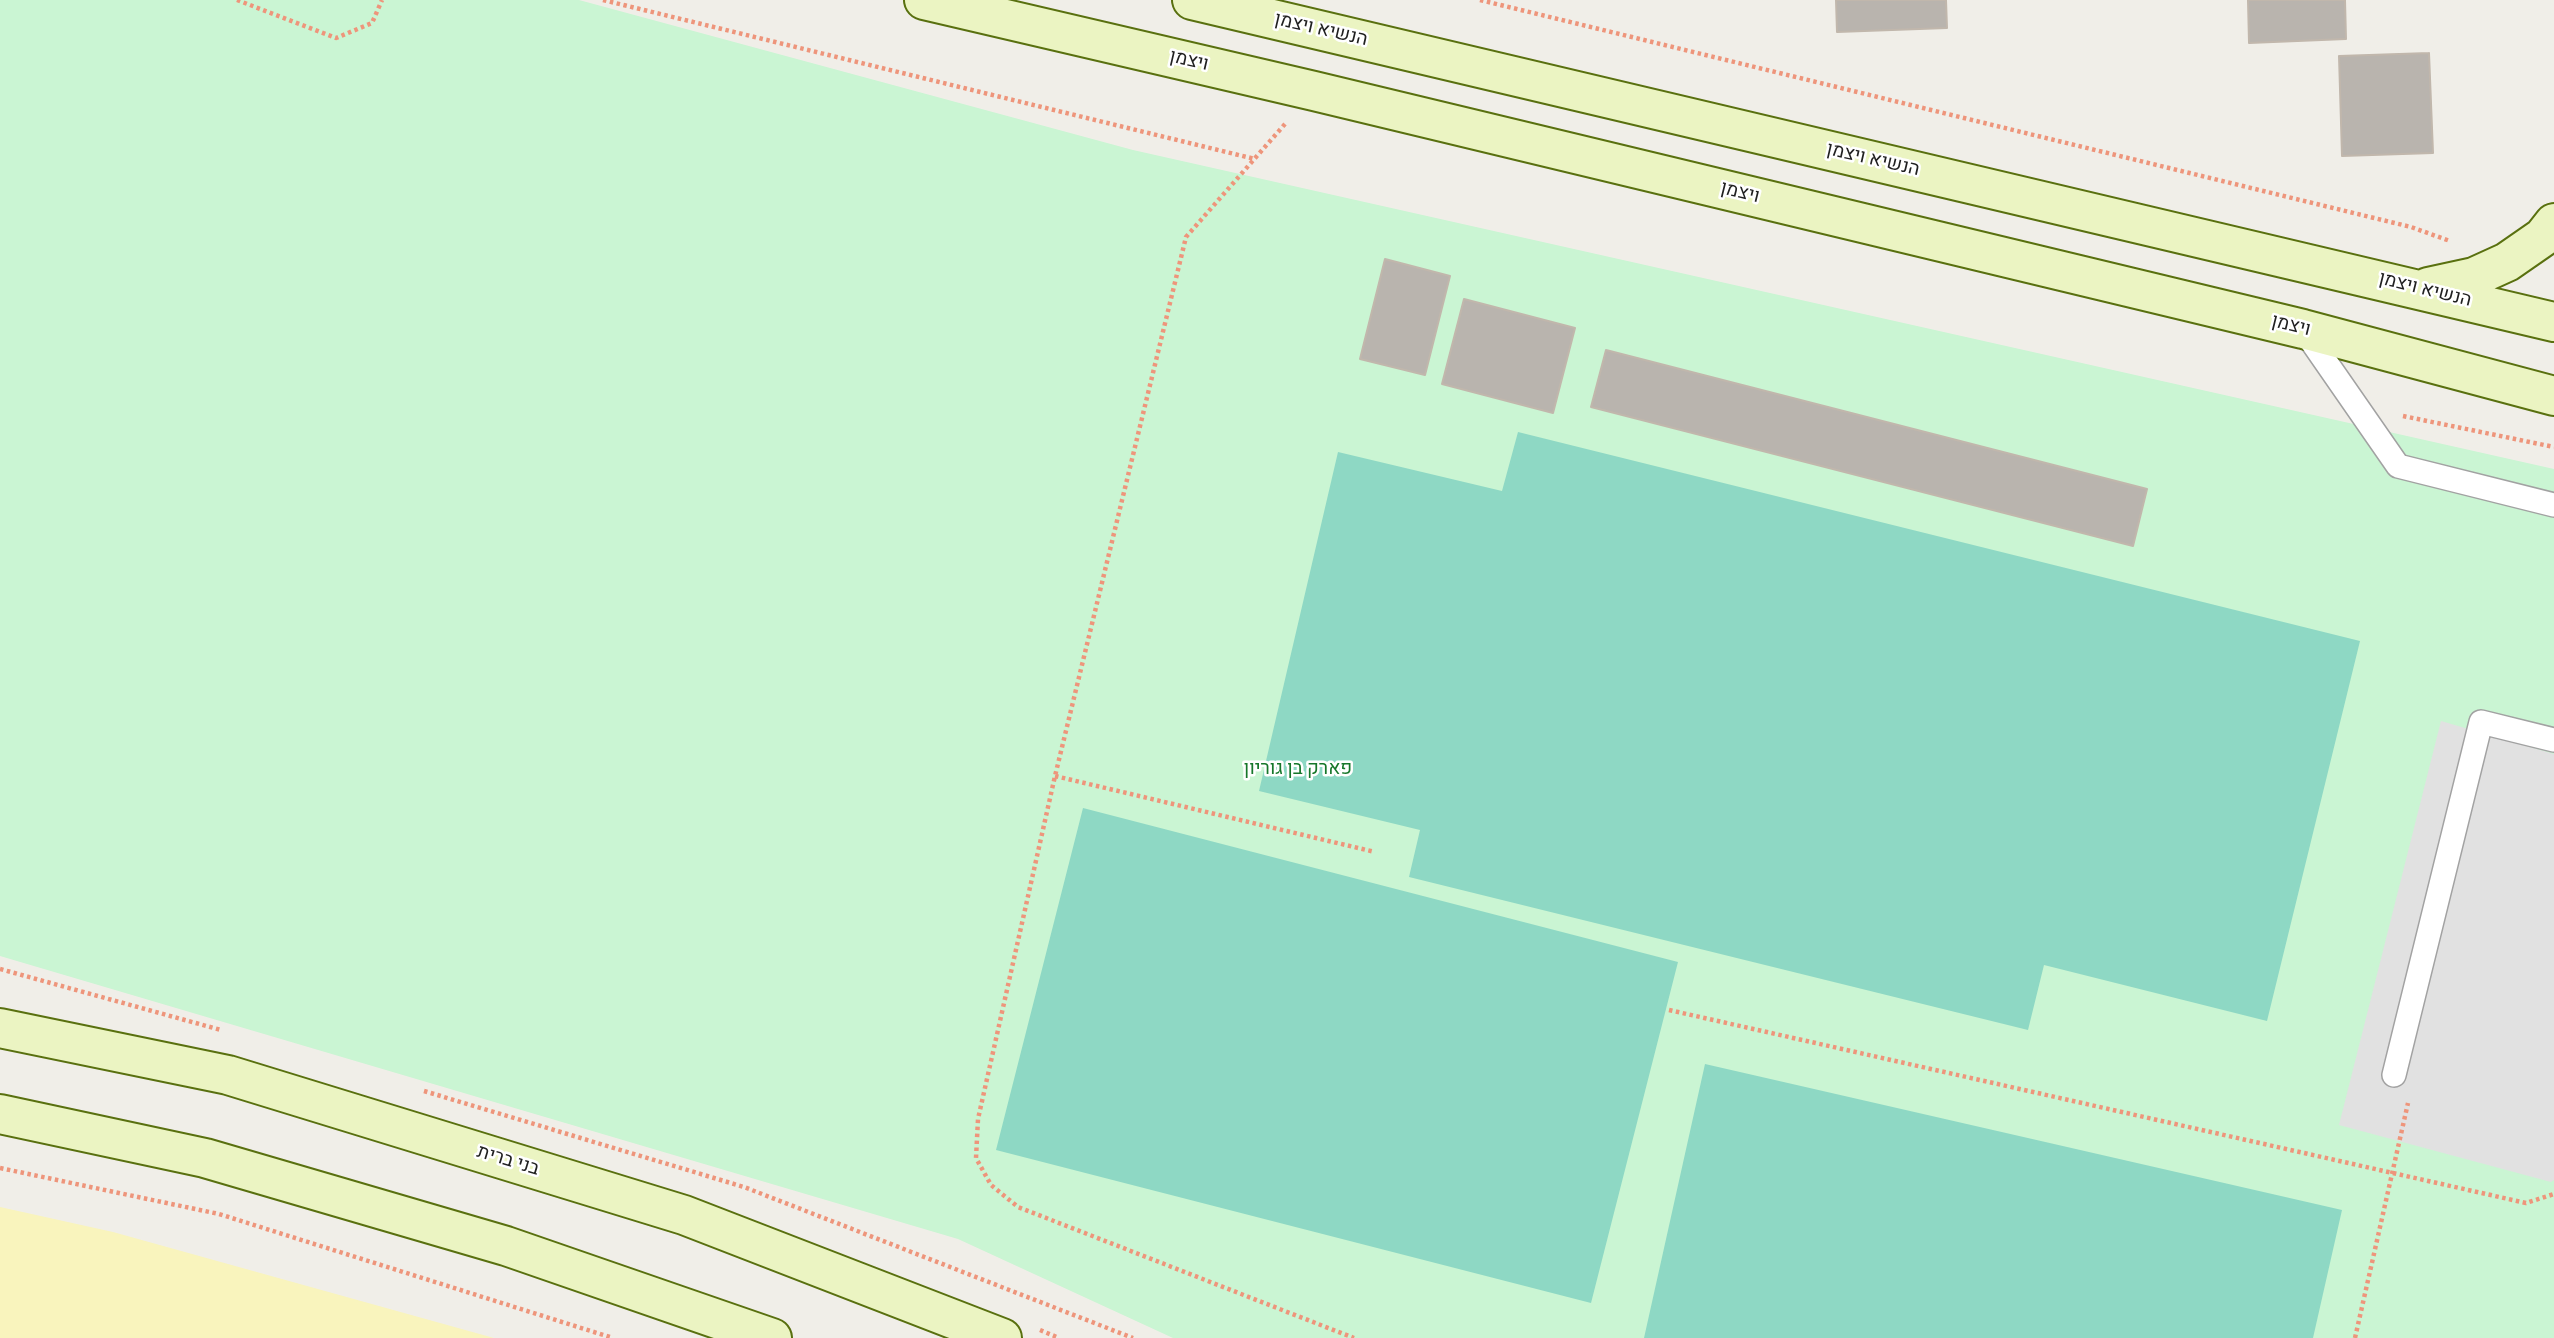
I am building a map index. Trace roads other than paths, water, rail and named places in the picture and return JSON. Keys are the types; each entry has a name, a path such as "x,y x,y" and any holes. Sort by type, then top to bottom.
{"street":[{"name":"ויצמן","path":"924,0 1314,90 2303,329 2554,396"},
{"name":"הנשיא ויצמן","path":"1192,0 2420,288 2554,322"},
{"path":"2420,288 2474,278 2507,262 2543,237 2554,223"},
{"name":"בני ברית","path":"0,1028 228,1074 671,1211 933,1309 1002,1338"},
{"path":"0,1114 205,1157 506,1246 772,1338"}],"lane":[{"path":"2303,329 2398,466 2554,505"},
{"path":"2394,1075 2481,722 2554,740"}],"park label":[{"name":"פארק בן גוריון","path":"1298,769"}]}
